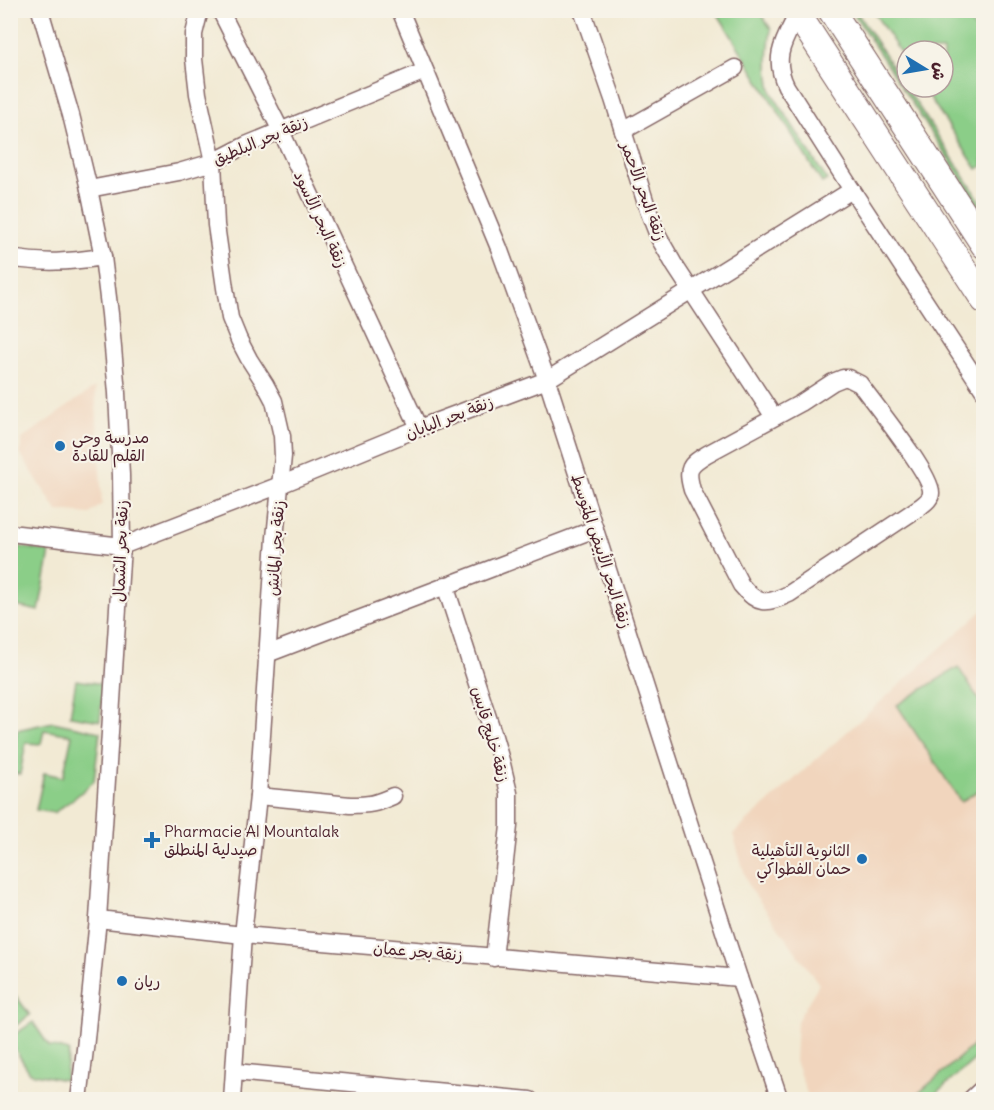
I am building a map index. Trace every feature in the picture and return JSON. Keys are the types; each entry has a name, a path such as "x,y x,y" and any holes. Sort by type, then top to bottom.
{"main road":[{"path":"831,10 984,245"},
{"path":"796,13 984,300"}],"street":[{"name":"زنقة بحر الشمال","path":"40,10 71,115 89,189 102,257 117,393 121,474 122,546 98,918 79,1100"},
{"name":"زنقة بحر المانش","path":"200,10 194,34 194,59 198,94 213,162 216,225 230,318 249,359 274,401 282,436 283,456 258,796 243,935 232,1100"},
{"name":"زنقة البحر الأسود","path":"220,10 280,131 419,428"},
{"name":"زنقة البحر الأبيض المتوسط","path":"400,10 499,249 547,380 780,1100"},
{"name":"زنقة البحر الأحمر","path":"582,10 659,238 774,417"},
{"path":"796,13 779,58 782,77 852,190 984,391"},
{"path":"623,131 735,68"},
{"name":"زنقة بحر البلطيق","path":"89,189 179,172 213,162 246,145 425,71"},
{"name":"زنقة بحر اليابان","path":"10,533 122,546 419,428 547,380 852,190"},
{"path":"10,258 63,262 102,257"},
{"path":"843,378 854,380 860,384 909,450 930,483 932,492 930,499 920,507 789,594 767,602 748,595 741,585 692,490 688,477 689,469 694,462 774,417 833,382 843,378"},
{"path":"267,654 595,529"},
{"name":"زنقة خليج قابس","path":"445,585 493,733 509,793 509,826 495,958"},
{"path":"258,796 358,805 377,804 393,796"},
{"name":"زنقة بحر عمان","path":"98,918 243,935 739,978"},
{"path":"235,1072 530,1100"},
{"path":"970,1100 984,1087"}],"shaded area":[{"name":"مدرسة وحي القلم للقادة","path":"95,387 102,504 90,514 57,511 20,453 22,439"},
{"name":"الثانوية التأهيلية حمان الفطواكي","path":"983,610 983,1037 912,1099 809,1099 795,1061 797,1021 819,984 748,885 733,834"}],"green space":[{"path":"716,11 759,11 771,29 768,61 772,93 827,180 822,183"},
{"path":"852,11 856,11 895,71 895,77"},
{"path":"873,11 960,11 983,38 983,166 977,169 931,99 955,99 955,39 895,39 895,45"},
{"path":"909,99 914,99 983,205 983,212"},
{"path":"10,545 50,552 39,611 11,605"},
{"path":"958,667 983,706 983,787 961,802 897,705"},
{"path":"76,680 103,684 100,721 70,716"},
{"path":"53,722 100,732 94,781 54,813 36,810 44,773 63,777 72,735 44,730 41,744 26,743 20,774 10,773 17,730"},
{"path":"10,988 30,1015 11,1029 10,1029"},
{"path":"33,1022 49,1046 69,1051 65,1080 30,1073 11,1043 11,1037"},
{"path":"983,1037 983,1052 930,1099 912,1099"}],"place":[{"name":"مدرسة وحي القلم للقادة","path":"60,446"},
{"name":"Pharmacie Al Mountalak صيدلية المنطلق","path":"152,840"},
{"name":"الثانوية التأهيلية حمان الفطواكي","path":"862,859"},
{"name":"ريان","path":"122,981"}]}
